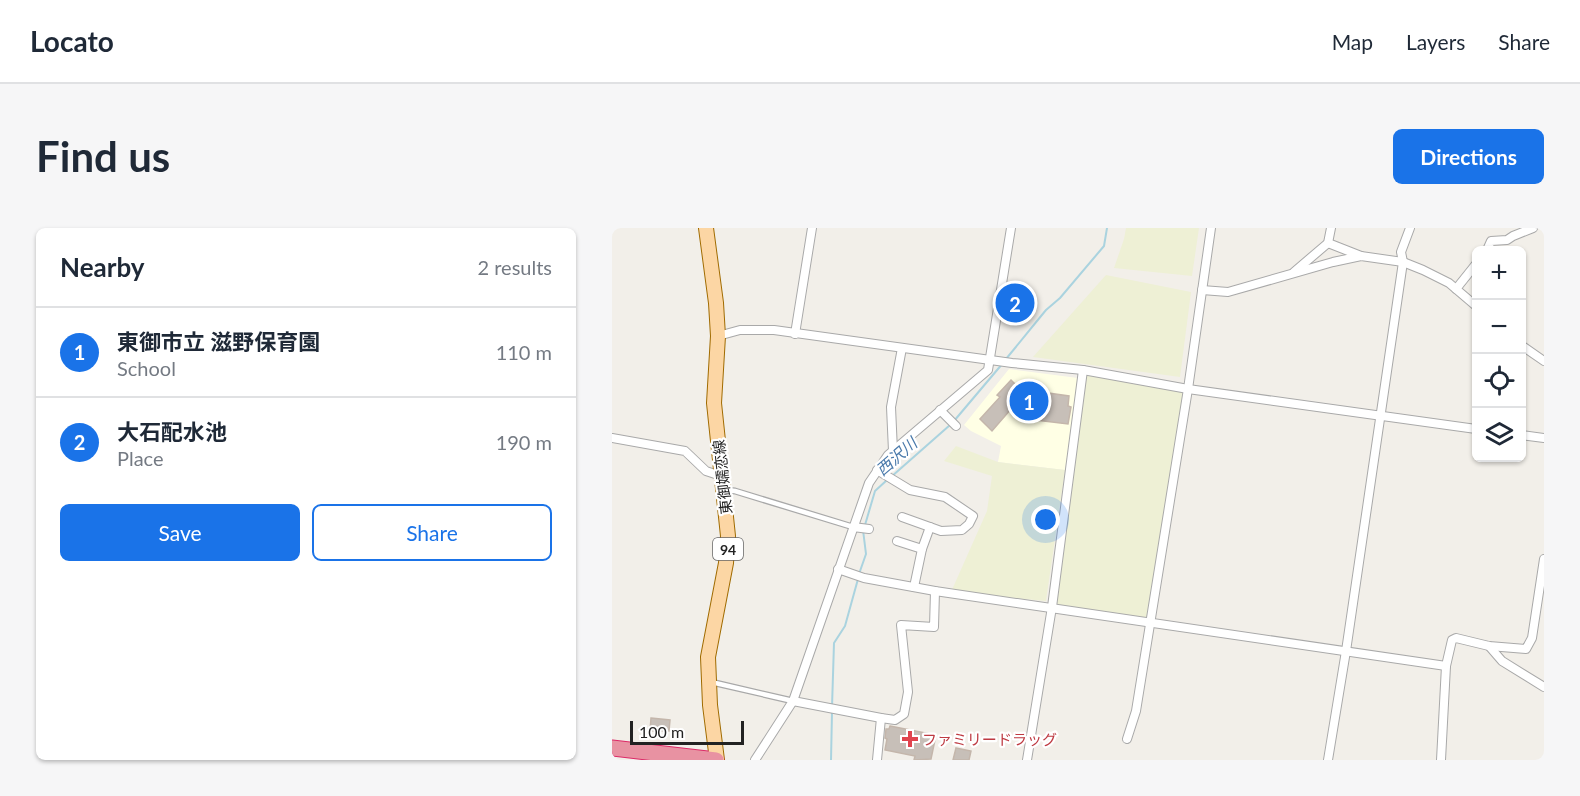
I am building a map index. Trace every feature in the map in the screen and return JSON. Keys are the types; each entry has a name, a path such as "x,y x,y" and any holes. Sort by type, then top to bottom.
{"highway":[{"path":"612,748 716,760"}],"main road":[{"name":"東御嬬恋線","path":"706,228 718,336 714,386 728,548 710,647 708,682 716,760"}],"street":[{"path":"795,334 812,228"},
{"path":"755,760 793,701 838,569 856,527 869,483 892,451 988,370 994,360 1011,228"},
{"path":"1127,739 1136,711 1151,622 1211,228"},
{"path":"1293,273 1328,243 1331,228"},
{"path":"1328,760 1381,416 1403,262 1401,252 1410,228"},
{"path":"1488,246 1491,242 1507,240 1533,228"},
{"path":"1328,243 1361,256 1403,262 1449,283 1472,303"},
{"path":"1202,290 1228,292 1361,256"},
{"path":"1456,289 1472,269"},
{"path":"718,336 740,330 774,330 1012,363 1083,370 1188,389 1472,428"},
{"path":"892,451 891,407 902,348"},
{"path":"1526,348 1543,358"},
{"path":"1027,760 1052,607 1083,370"},
{"path":"940,410 956,426"},
{"path":"1526,436 1544,438"},
{"path":"612,438 685,451 706,471 721,476"},
{"path":"877,470 910,490 945,497 973,516 962,530 941,531 902,517"},
{"path":"856,527 869,529"},
{"path":"914,587 922,549 930,527"},
{"path":"897,541 922,549"},
{"path":"1441,760 1446,666 1452,640 1456,638 1489,646 1526,649 1532,638 1544,559"},
{"path":"838,569 864,578 935,591 1446,666"},
{"path":"793,701 895,720 904,714 908,692 901,625 934,627 935,591"},
{"path":"1489,646 1502,661 1544,687"},
{"path":"877,760 881,718"}],"lane":[{"path":"723,490 735,491 856,527"},
{"path":"708,682 793,701"}],"shaded area":[{"path":"1126,228 1199,228 1192,276 1114,268"},
{"path":"1106,275 1191,292 1180,377 1033,357"},
{"path":"1009,369 1078,378 1065,470 998,462 1001,446 964,425"},
{"path":"1083,370 1188,389 1151,622 1052,607"},
{"path":"956,446 998,462 1065,470 1046,601 951,592 987,511 992,476 944,461"}],"building":[{"path":"1011,291 1019,291 1026,298 1026,306 1019,313 1011,313 1004,306 1004,298"},
{"path":"1011,380 1020,389 1069,396 1068,406 1071,407 1068,424 1036,420 1037,409 1020,407 1011,409 992,431 980,419 1000,397 997,395"},
{"path":"651,718 670,720 669,731 650,731"},
{"path":"890,726 936,735 931,759 914,760 915,756 885,750 886,729"},
{"path":"956,748 971,751 969,760 953,760"}],"waterway":[{"name":"西沢川","path":"1006,359 1046,310 1060,298 1104,246 1107,228"},
{"name":"西沢川","path":"954,421 1003,363"},
{"name":"西沢川","path":"891,477 950,425"},
{"name":"西沢川","path":"865,525 875,491 887,480"},
{"name":"西沢川","path":"859,574 866,554 863,530"},
{"name":"西沢川","path":"832,707 834,643 845,626 858,579"},
{"name":"西沢川","path":"831,760 832,712"}],"place":[{"name":"大石配水池","path":"1015,303"},
{"name":"東御市立 滋野保育園","path":"1029,401"},
{"name":"ファミリードラッグ","path":"910,739"}]}
